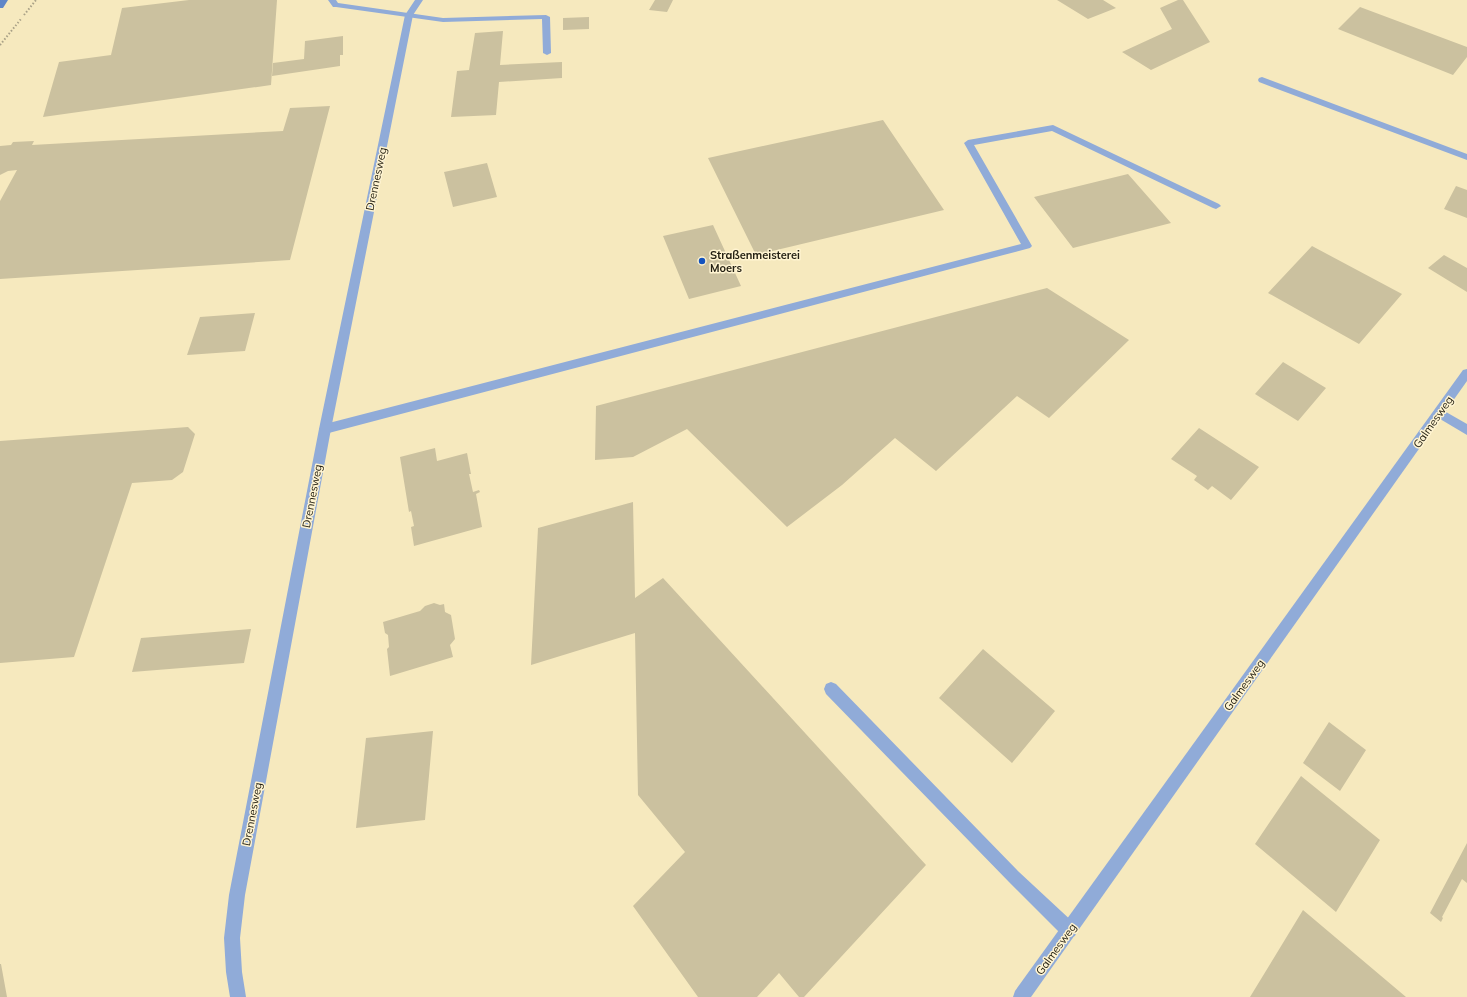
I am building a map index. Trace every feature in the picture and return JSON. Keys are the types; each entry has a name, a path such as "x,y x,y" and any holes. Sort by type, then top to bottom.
{"main road":[{"path":"0,6 4,0"}],"street":[{"path":"332,0 336,5 443,20 546,17 547,53"},
{"name":"Drennesweg","path":"238,997 234,972 232,938 237,894 325,429 410,15 419,0"},
{"path":"1262,80 1467,157"},
{"path":"325,429 1027,246 968,143 1053,128 1216,206"},
{"name":"Galmesweg","path":"1021,997 1467,373"},
{"path":"1439,413 1467,430"},
{"path":"831,689 1014,877 1069,930"}],"path":[{"path":"0,46 36,0"}],"shaded area":[{"path":"0,0 1467,0 1467,997 0,997"}],"building":[{"path":"189,0 277,0 271,85 43,117 59,62 111,55 122,8"},
{"path":"655,0 673,0 667,12 649,10"},
{"path":"1057,0 1103,0 1116,8 1088,19"},
{"path":"1178,0 1183,0 1210,42 1151,70 1122,52 1172,29 1160,8"},
{"path":"1360,7 1467,47 1467,57 1453,75 1338,29"},
{"path":"589,17 589,29 563,30 563,18"},
{"path":"503,31 500,65 562,62 562,78 499,82 496,115 451,117 457,71 469,70 475,33"},
{"path":"343,36 343,55 340,55 340,66 272,76 273,63 304,59 305,41"},
{"path":"330,106 290,260 0,279 0,201 17,170 8,171 0,175 0,146 11,145 13,142 34,141 32,145 283,131 290,108"},
{"path":"883,120 944,210 756,255 708,158"},
{"path":"487,163 497,197 453,207 444,172"},
{"path":"1128,174 1171,223 1073,248 1034,197"},
{"path":"1456,186 1467,190 1467,218 1444,209"},
{"name":"Straßenmeisterei Moers","path":"713,225 741,286 689,299 663,236"},
{"path":"1312,246 1402,294 1359,344 1268,293"},
{"path":"1444,255 1467,268 1467,292 1428,268"},
{"path":"1047,288 1129,340 1049,418 1017,396 936,471 895,438 842,485 787,527 687,429 633,457 595,460 596,406"},
{"path":"255,313 245,351 187,355 200,317"},
{"path":"1283,362 1326,388 1298,421 1255,394"},
{"path":"188,427 195,434 183,472 172,480 132,483 74,657 0,663 0,441"},
{"path":"1199,428 1259,467 1231,500 1212,486 1208,490 1194,480 1197,476 1171,459"},
{"path":"435,448 437,461 467,453 471,474 469,474 473,492 479,490 480,492 476,494 482,527 414,546 411,527 414,526 411,511 409,512 400,457"},
{"path":"633,502 635,598 663,578 926,865 804,997 799,997 779,973 757,997 698,997 633,906 685,852 638,795 635,633 531,665 538,528"},
{"path":"434,603 440,605 444,604 445,612 451,615 455,639 450,645 453,657 390,676 387,649 389,647 388,635 385,633 383,622 420,611 425,606"},
{"path":"251,629 244,663 132,672 141,638"},
{"path":"983,649 1055,711 1012,763 939,698"},
{"path":"1329,722 1366,750 1340,791 1303,763"},
{"path":"433,731 425,820 356,828 366,738"},
{"path":"1301,776 1380,840 1336,912 1255,844"},
{"path":"1467,843 1467,883 1462,879 1442,917 1441,922 1430,913"},
{"path":"1303,910 1406,997 1250,997"},
{"path":"1,964 7,997 0,997"}],"place":[{"name":"Straßenmeisterei Moers","path":"702,261"}]}
